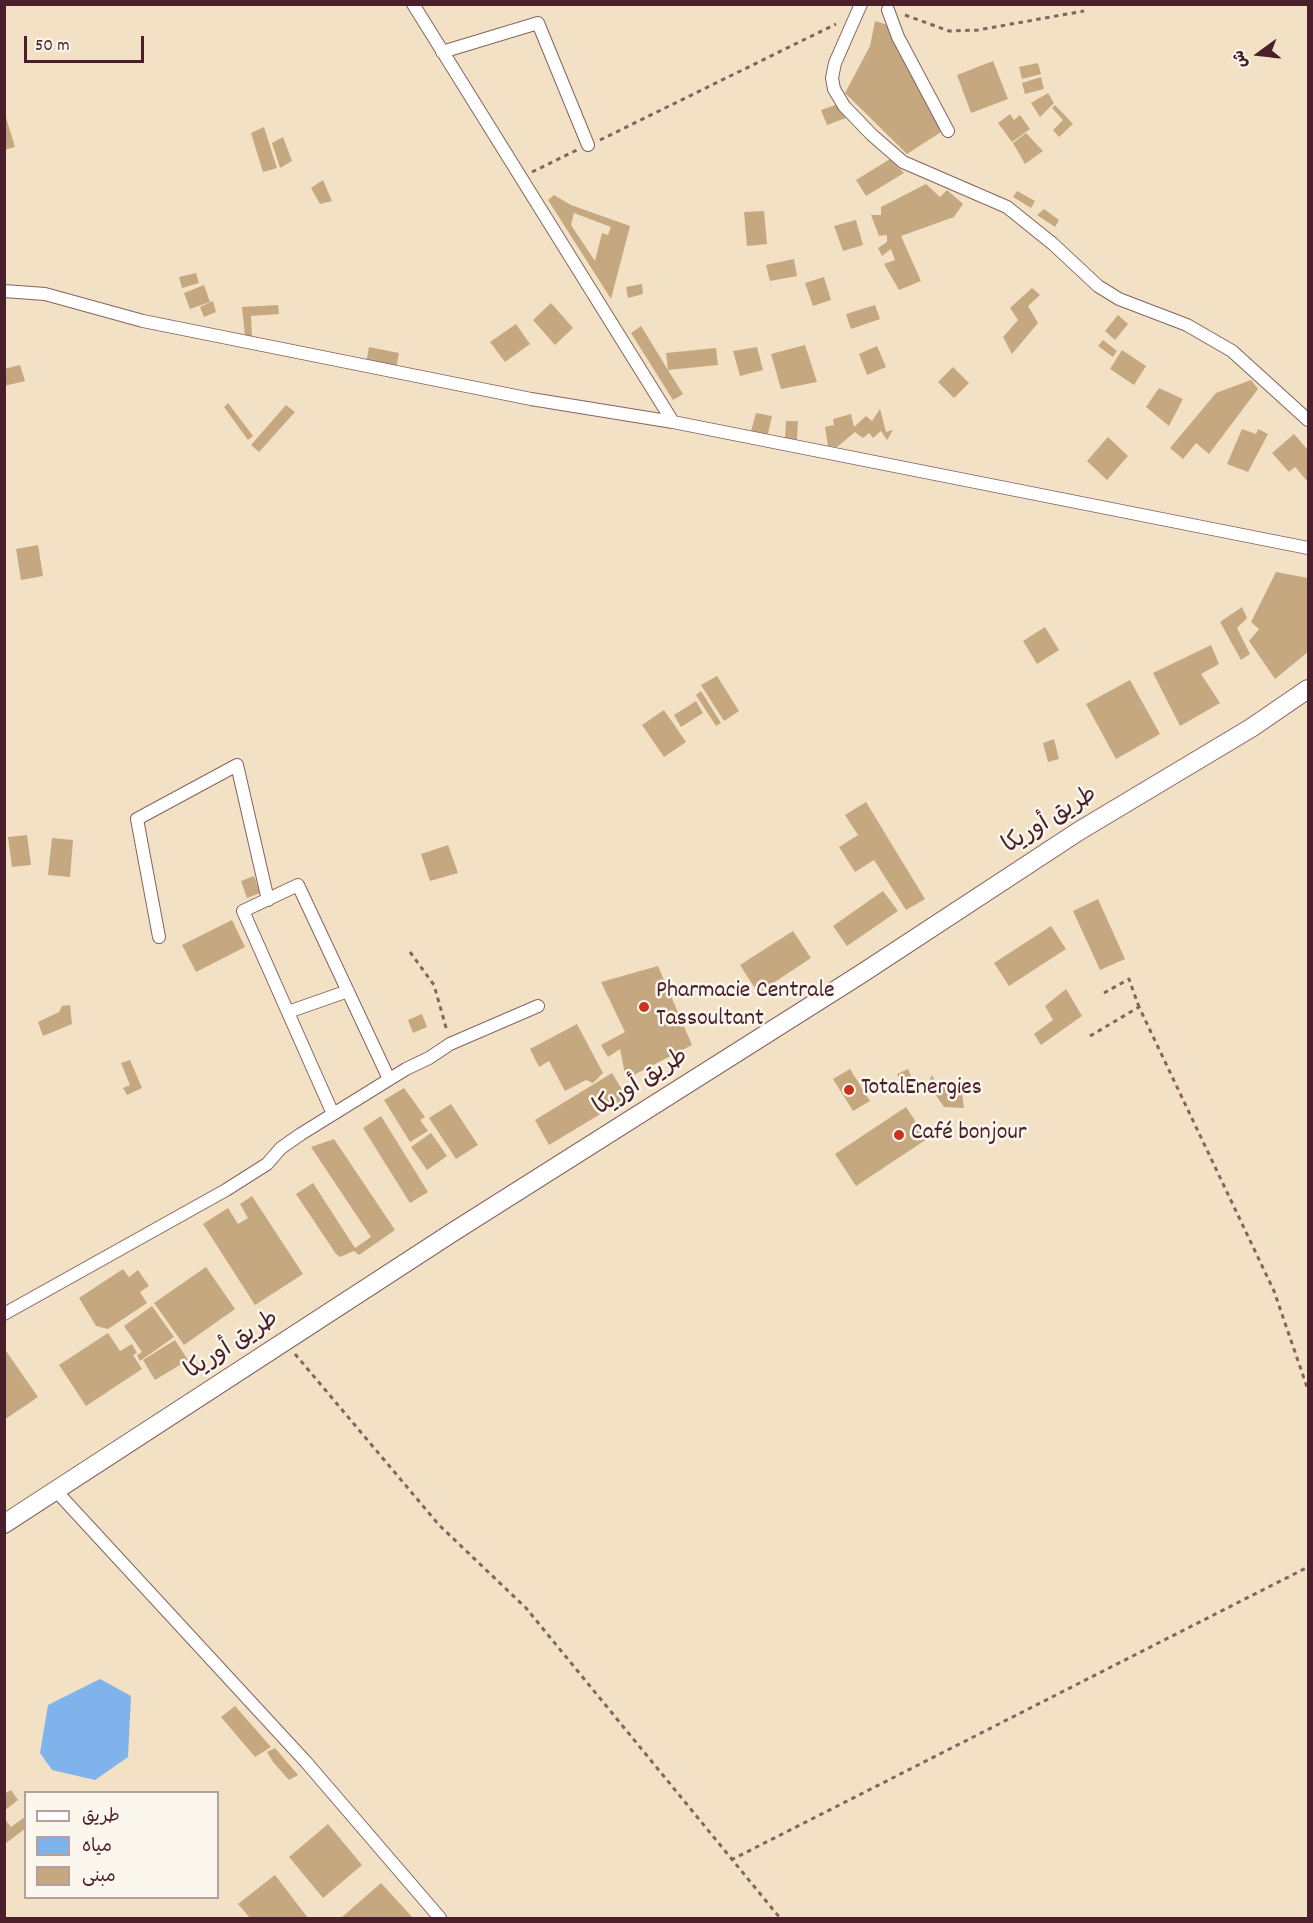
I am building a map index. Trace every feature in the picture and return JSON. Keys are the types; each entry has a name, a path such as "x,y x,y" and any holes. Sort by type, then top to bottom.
{"street":[{"path":"413,4 519,178 673,422"},
{"path":"859,10 835,63 832,78 834,89 844,106 872,135 903,162 1006,207 1053,244 1098,286 1119,299 1187,326 1232,351 1308,420"},
{"path":"888,10 898,38 948,131"},
{"path":"442,52 538,23 588,145"},
{"path":"4,291 45,294 143,321 531,399 673,422 1308,548"},
{"name":"طريق أوريكا","path":"4,1524 1080,831 1251,728 1308,688"},
{"path":"159,937 137,819 237,765 268,900"},
{"path":"333,1114 243,911 298,885 389,1079"},
{"path":"288,1012 348,991"},
{"path":"4,1314 226,1190 267,1164 281,1148 389,1079 450,1044 538,1006"},
{"path":"57,1492 306,1762 440,1918"}],"path":[{"path":"519,178 859,10"},
{"path":"888,10 949,31 978,30 1084,11"},
{"path":"410,952 434,985 450,1044"},
{"path":"1104,993 1129,979 1139,1007 1274,1291 1308,1390"},
{"path":"1090,1036 1139,1007"},
{"path":"284,1342 439,1525 526,1608 780,1918"},
{"path":"731,1860 1308,1568"}],"water":[{"path":"100,1679 131,1696 128,1757 95,1780 52,1770 40,1753 48,1705"}],"building":[{"path":"875,21 888,25 944,130 907,154 845,93 870,46"},
{"path":"993,61 1008,99 971,113 957,75"},
{"path":"1038,63 1041,74 1022,79 1019,67"},
{"path":"1041,77 1044,89 1025,94 1022,83"},
{"path":"1048,93 1054,103 1040,117 1031,103"},
{"path":"841,103 846,118 827,125 821,110"},
{"path":"1055,105 1073,124 1059,137 1053,130 1063,120 1052,108"},
{"path":"4,111 15,147 4,150"},
{"path":"1010,114 1014,120 1020,115 1030,129 1012,142 998,123"},
{"path":"264,127 277,168 263,172 251,133"},
{"path":"1026,133 1043,151 1025,164 1013,143"},
{"path":"283,137 292,161 280,168 272,143"},
{"path":"890,159 904,173 866,196 856,180"},
{"path":"323,180 332,201 320,204 311,188"},
{"path":"926,184 940,197 947,190 963,204 954,217 901,236 921,281 899,290 884,264 895,260 891,249 882,256 878,248 887,242 887,235 879,236 871,215 881,215 881,207"},
{"path":"1017,191 1035,201 1031,208 1013,197"},
{"path":"554,195 571,205 630,226 611,299 548,200","holes":["574,213 611,227 608,235 602,233 595,261 571,225"]},
{"path":"1044,209 1059,220 1055,227 1037,215"},
{"path":"764,211 767,244 747,246 744,212"},
{"path":"856,220 863,245 843,251 834,226"},
{"path":"794,259 797,276 770,281 766,265"},
{"path":"196,273 199,283 182,288 179,277"},
{"path":"824,277 831,300 813,306 805,283"},
{"path":"642,284 643,294 628,298 626,287"},
{"path":"204,285 210,302 190,309 184,293"},
{"path":"1032,288 1040,295 1028,306 1038,323 1012,354 1003,337 1018,320 1010,308"},
{"path":"213,301 216,312 204,317 200,307"},
{"path":"551,303 573,328 555,345 533,320"},
{"path":"278,305 279,314 251,316 252,336 245,337 242,307"},
{"path":"875,305 880,319 851,329 846,314"},
{"path":"1118,315 1128,324 1115,340 1105,331"},
{"path":"516,324 530,344 505,362 490,342"},
{"path":"641,326 683,394 673,400 631,333"},
{"path":"1103,340 1117,351 1113,357 1098,346"},
{"path":"805,345 817,382 781,389 771,354"},
{"path":"877,346 886,367 867,375 859,354"},
{"path":"369,347 399,353 396,369 366,363"},
{"path":"757,347 763,370 740,376 733,351"},
{"path":"716,348 718,365 668,370 666,353"},
{"path":"1122,350 1146,366 1134,385 1110,369"},
{"path":"20,365 25,381 4,386 4,369"},
{"path":"953,367 969,383 954,398 938,382"},
{"path":"1251,380 1258,389 1209,454 1196,443 1183,459 1170,448 1216,393"},
{"path":"1159,388 1183,399 1169,426 1146,407"},
{"path":"228,403 253,436 248,440 224,407"},
{"path":"286,405 295,412 259,452 251,445"},
{"path":"880,409 886,432 893,430 887,440 881,431 873,438 869,433 863,438 855,432 837,447 828,446 825,427 834,425 833,419 851,414 854,427 866,416 872,421"},
{"path":"756,413 772,416 768,434 751,431"},
{"path":"786,421 798,421 797,440 785,439"},
{"path":"1242,429 1256,434 1258,429 1268,434 1248,472 1227,464"},
{"path":"1294,434 1308,450 1308,482 1295,467 1289,472 1272,453"},
{"path":"1108,437 1128,456 1107,480 1087,461"},
{"path":"38,545 43,576 21,580 16,549"},
{"path":"1276,572 1308,578 1308,652 1275,679 1249,641 1259,629 1251,622"},
{"path":"1242,607 1247,618 1237,628 1250,654 1241,660 1220,622"},
{"path":"1045,627 1059,650 1037,664 1023,641"},
{"path":"1211,645 1219,664 1201,674 1220,703 1180,726 1153,673"},
{"path":"717,676 739,711 724,721 701,685"},
{"path":"1130,680 1160,734 1116,759 1086,704"},
{"path":"701,691 721,723 716,726 696,695"},
{"path":"696,701 703,713 681,727 674,715"},
{"path":"664,710 686,742 664,757 642,725"},
{"path":"1054,739 1059,759 1048,762 1043,743"},
{"path":"866,802 925,899 906,910 874,860 855,872 839,847 858,835 845,815"},
{"path":"27,835 31,865 12,867 8,837"},
{"path":"52,838 73,840 70,877 48,875"},
{"path":"448,845 458,873 430,881 421,854"},
{"path":"254,876 260,893 247,898 241,881"},
{"path":"883,891 898,911 847,946 833,926"},
{"path":"1098,899 1125,959 1100,970 1073,911"},
{"path":"232,920 245,947 196,972 182,945"},
{"path":"1051,926 1066,949 1009,986 994,963"},
{"path":"793,931 811,958 758,993 740,965"},
{"name":"Pharmacie Centrale Tassoultant","path":"658,966 692,1045 626,1079 620,1049 608,1057 601,1045 625,1032 601,982"},
{"path":"1066,989 1082,1016 1041,1045 1034,1034 1053,1020 1045,1006"},
{"path":"70,1005 72,1024 43,1036 38,1022 59,1012 62,1006"},
{"path":"422,1014 427,1027 413,1033 408,1020"},
{"path":"577,1024 603,1073 593,1083 586,1080 565,1091 549,1061 539,1067 530,1049"},
{"path":"130,1060 142,1088 127,1095 123,1088 130,1085 121,1063"},
{"path":"850,1069 870,1101 853,1111 833,1079"},
{"path":"908,1069 917,1091 906,1096 897,1074"},
{"path":"612,1073 627,1098 549,1145 535,1120"},
{"path":"932,1075 938,1085 952,1087 962,1092 964,1108 944,1107 928,1084"},
{"path":"404,1088 425,1117 420,1120 428,1131 410,1142 384,1100"},
{"path":"451,1104 478,1145 456,1159 429,1118"},
{"path":"906,1107 927,1139 856,1186 835,1154"},
{"path":"381,1116 428,1192 410,1203 363,1128"},
{"path":"431,1133 447,1156 427,1170 411,1147"},
{"path":"334,1139 395,1230 359,1255 354,1251 340,1257 336,1254 296,1194 313,1183 355,1248 371,1237 311,1147"},
{"path":"252,1196 303,1274 255,1305 203,1224 228,1208 238,1224 248,1218 240,1204"},
{"path":"206,1267 235,1309 184,1345 154,1303"},
{"path":"123,1269 129,1277 138,1270 149,1286 140,1292 147,1303 108,1329 96,1326 79,1298"},
{"path":"152,1306 174,1337 140,1361 137,1355 142,1352 124,1326"},
{"path":"108,1333 120,1351 132,1344 137,1353 133,1355 142,1369 86,1406 59,1365"},
{"path":"175,1340 188,1360 155,1380 143,1360"},
{"path":"4,1348 38,1397 4,1420"},
{"path":"235,1706 271,1747 255,1757 221,1717"},
{"path":"275,1748 298,1775 289,1780 273,1762 267,1752"},
{"path":"11,1790 18,1800 4,1811 4,1794"},
{"path":"24,1817 24,1830 6,1843 5,1819 11,1827"},
{"path":"328,1824 362,1865 323,1898 289,1857"},
{"path":"275,1875 308,1918 250,1918 238,1904"},
{"path":"381,1883 413,1918 341,1918"}],"place":[{"name":"Pharmacie Centrale Tassoultant","path":"644,1007"},
{"name":"TotalEnergies","path":"849,1090"},
{"name":"Café bonjour","path":"899,1135"}]}
